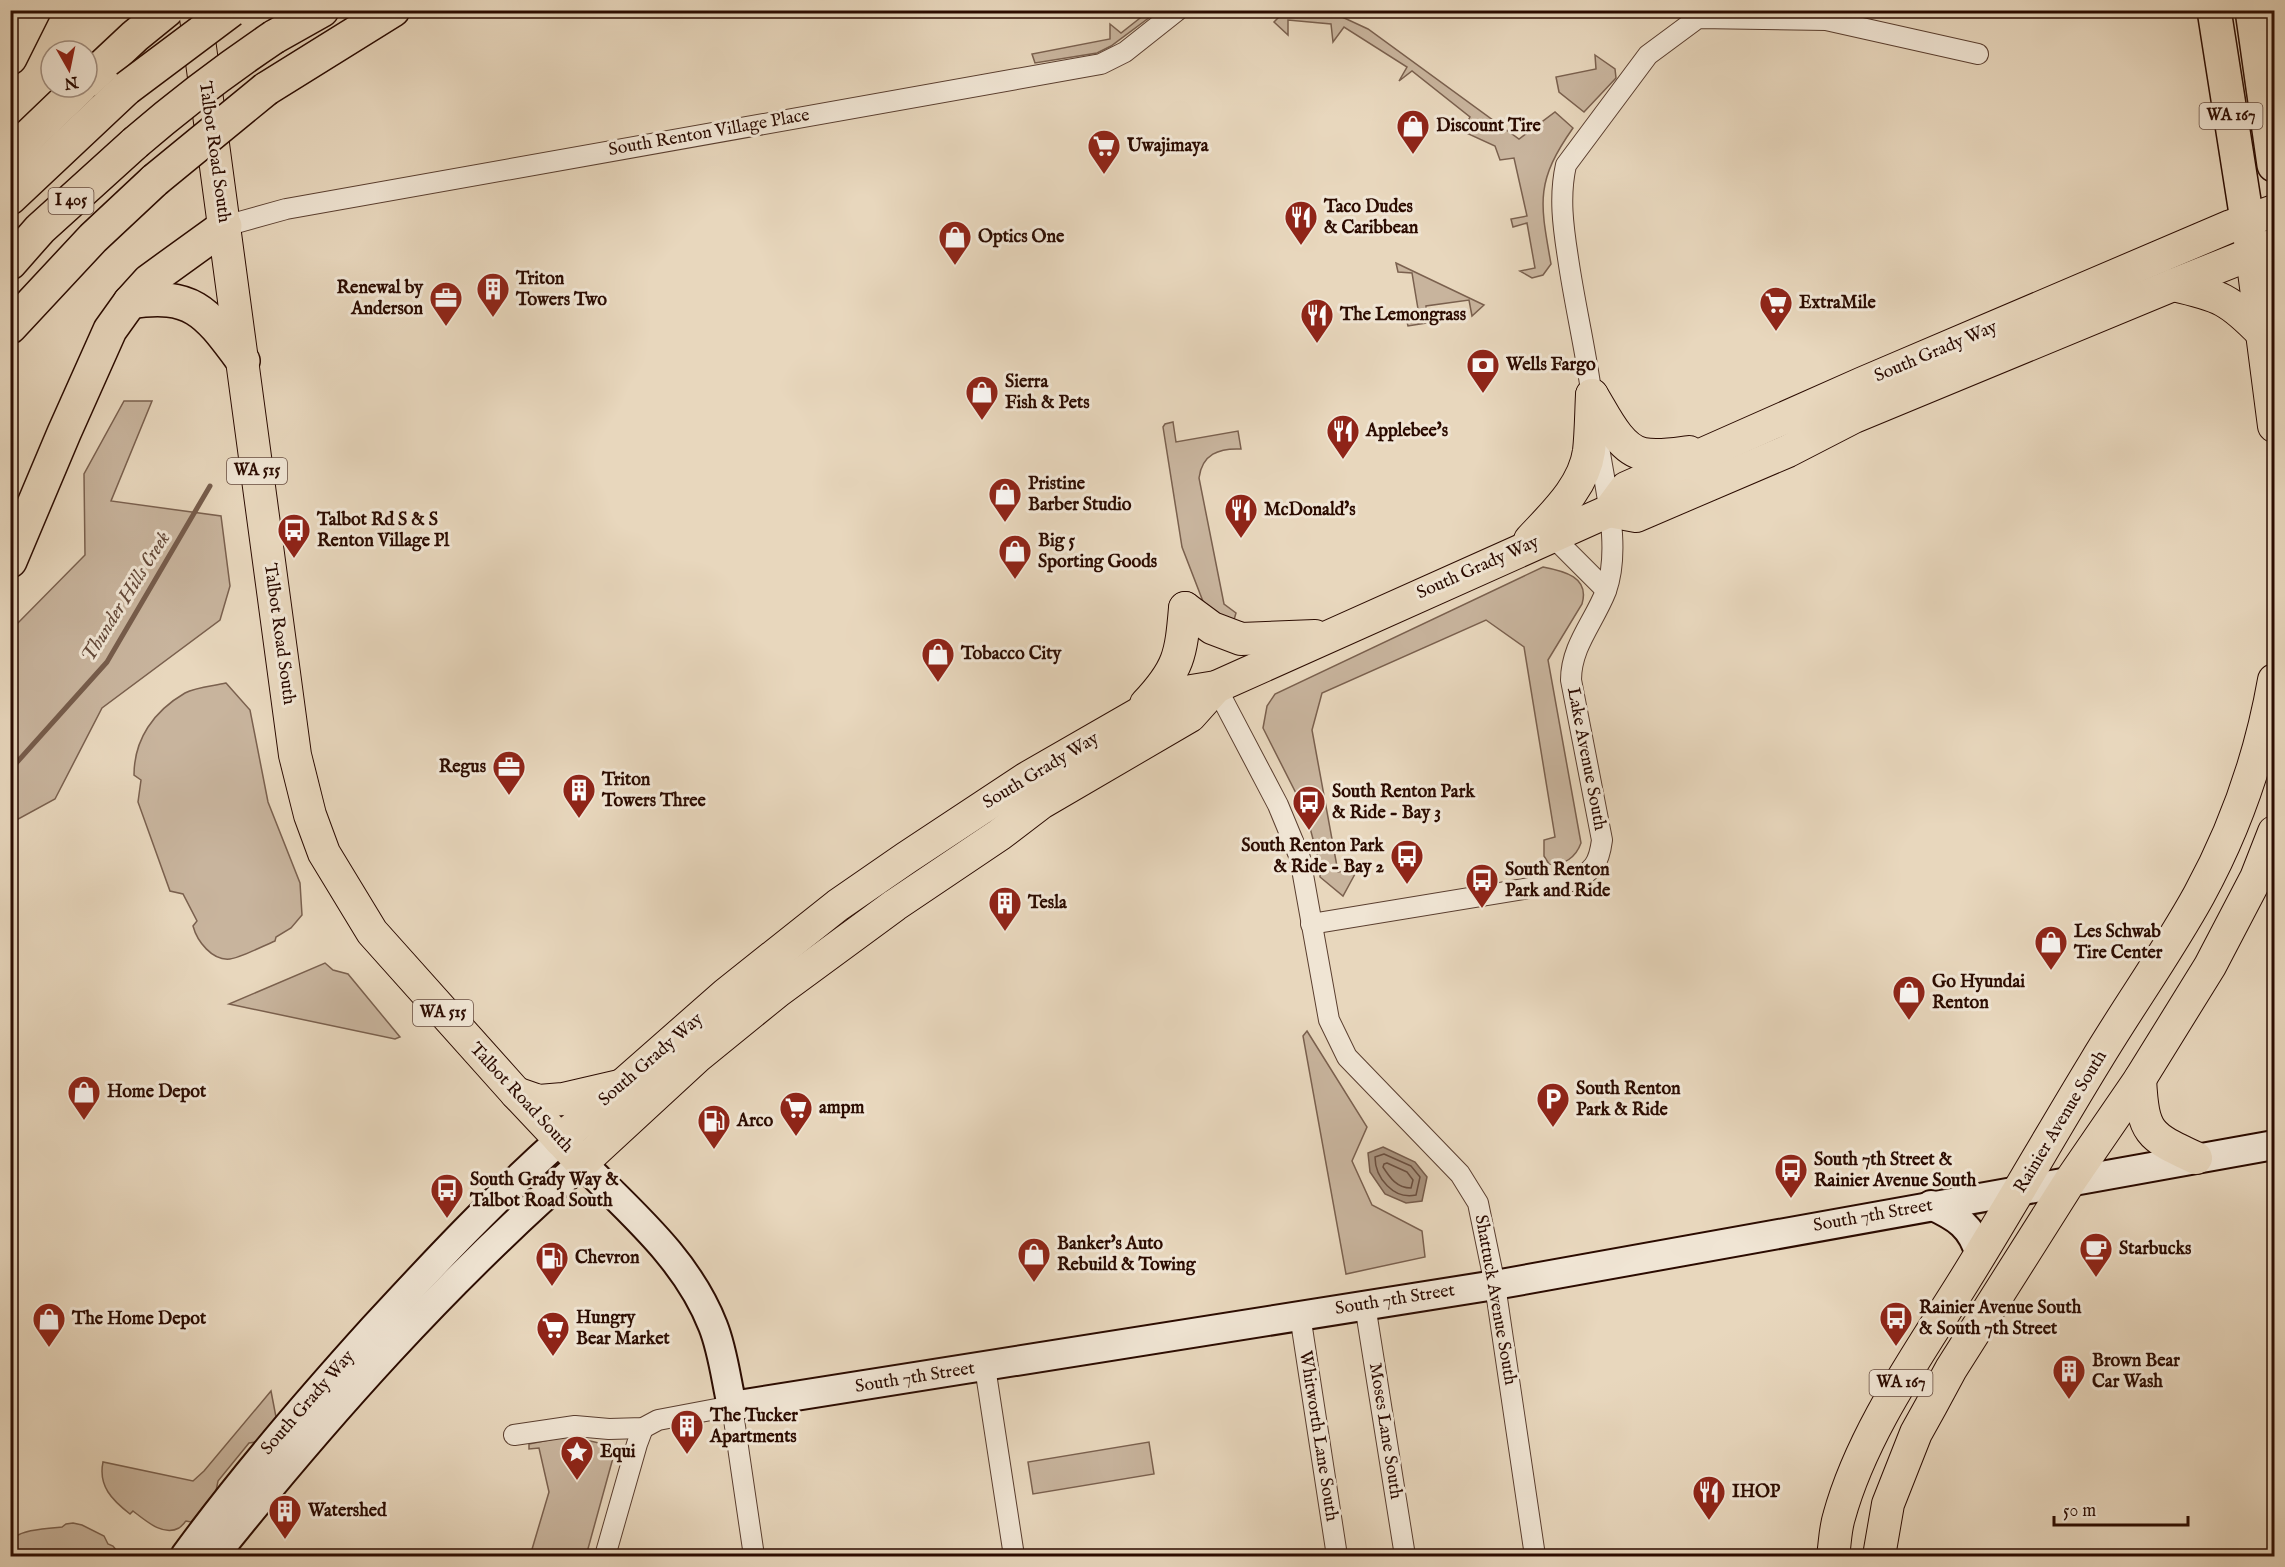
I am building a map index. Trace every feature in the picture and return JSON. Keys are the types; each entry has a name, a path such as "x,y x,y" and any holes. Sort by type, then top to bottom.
{"highway":[{"path":"10,58 34,10"},
{"path":"99,70 167,10"},
{"name":"I 405","path":"10,198 127,88 231,10"},
{"path":"274,37 300,10"},
{"path":"274,37 322,10"},
{"path":"10,327 93,238 155,180 266,89 393,10"},
{"name":"WA 167","path":"2214,10 2261,216"},
{"path":"2252,10 2272,127"},
{"name":"I 405","path":"10,263 40,229 175,108 274,37"},
{"path":"10,154 67,99"},
{"name":"WA 167","path":"2272,127 2274,165"},
{"path":"10,561 110,330 149,281 225,226"},
{"path":"130,302 159,298 191,305 218,327 243,361"}],"main road":[{"name":"Talbot Road South","path":"195,10 296,755 310,815 324,853 372,932 582,1163"},
{"name":"WA 167","path":"2261,216 2263,334 2274,426"},
{"name":"South Grady Way","path":"560,1140 735,987 811,926 906,858 1027,778 1173,694 1216,687 1609,510 1626,488 1863,383 2261,216"},
{"name":"South Grady Way","path":"1609,510 1636,516 1788,451 1854,417 2263,249"},
{"path":"2173,285 2207,292 2222,298 2237,308 2263,334"},
{"path":"1592,395 1620,440 1639,453 1659,455 1717,448"},
{"path":"1537,541 1580,477 1588,453 1592,395"},
{"path":"1136,715 1164,685 1173,671 1178,660 1185,608 1212,628 1240,639 1331,635"},
{"name":"Rainier Avenue South","path":"1833,1557 1838,1519 1866,1445 1902,1381 2021,1190 2093,1065 2199,895 2224,842 2247,783 2270,706 2274,680"},
{"name":"South Grady Way","path":"582,1163 698,1056 848,939 999,835 1041,803 1190,716 1216,687"},
{"path":"921,887 920,878 923,869 962,837 964,819"},
{"name":"Rainier Avenue South","path":"1879,1557 1888,1504 1916,1434 1951,1369 2070,1181 2140,1079 2210,966 2256,878 2274,835"},
{"path":"848,939 849,920 897,885 905,870 906,858"},
{"path":"735,987 740,1021"},
{"path":"2140,1079 2142,1109 2148,1127 2162,1142 2196,1158"},
{"path":"516,1093 539,1101 563,1099 622,1085"}],"street":[{"name":"South Renton Village Place","path":"225,226 286,209 1101,64 1125,52 1178,10"},
{"name":"Lake Avenue South","path":"1311,924 1572,880 1588,874 1600,857 1602,840 1570,680 1571,664 1576,649 1606,590 1613,546 1592,395 1563,222 1562,191 1566,165 1591,129 1648,55 1698,18 1826,20 1978,54"},
{"path":"1537,541 1606,590"},
{"name":"Shattuck Avenue South","path":"1216,687 1283,818 1300,858 1329,1020 1347,1057 1460,1174 1478,1203 1495,1285 1535,1557"},
{"name":"South Grady Way","path":"185,1557 282,1430 441,1255 509,1186 560,1140"},
{"name":"South 7th Street","path":"514,1435 575,1426 609,1429 643,1428 658,1420 732,1406 1495,1285 2274,1145"},
{"path":"582,1163 668,1250 694,1288 714,1327 732,1406 754,1557"},
{"name":"South Grady Way","path":"214,1557 301,1448 403,1335 541,1199 582,1163"},
{"path":"1931,1205 1957,1217 1970,1231 1980,1255"},
{"name":"Moses Lane South","path":"1365,1305 1405,1557"},
{"name":"Whitworth Lane South","path":"1300,1315 1336,1557"},
{"path":"722,1362 746,1381 762,1390 792,1397"},
{"path":"985,1367 1014,1557"},
{"path":"605,1557 643,1428"}],"shaded area":[{"path":"1149,11 1158,11 1111,46 1097,53 1035,63 1032,54 1110,39 1110,24 1121,33"},
{"path":"1316,11 1340,16 1368,29 1519,139 1555,112 1573,128 1552,163 1546,178 1543,208 1551,264 1543,275 1532,278 1520,271 1535,268 1527,223 1513,227 1511,219 1527,216 1514,158 1500,160 1495,146 1462,131 1470,117 1412,71 1399,81 1407,67 1344,27 1333,42 1331,24 1288,20 1288,35 1274,22 1283,13"},
{"path":"1595,55 1615,69 1616,78 1584,112 1559,92 1556,77 1596,69"},
{"path":"1396,263 1484,305 1472,316 1469,300 1426,306 1426,323 1408,326 1406,318 1419,315 1412,273 1398,272"},
{"path":"124,401 152,401 111,501 221,516 230,586 220,620 102,708 55,799 11,823 11,630 85,555 84,474"},
{"path":"1173,422 1176,442 1238,431 1241,449 1219,451 1213,454 1204,463 1199,478 1224,604 1236,613 1231,630 1204,604 1182,547 1163,427"},
{"path":"1543,567 1567,573 1579,581 1582,587 1582,604 1548,660 1581,843 1579,848 1569,860 1560,864 1549,864 1544,856 1544,840 1555,837 1524,647 1486,620 1322,693 1312,730 1338,872 1351,870 1355,874 1343,896 1320,877 1320,865 1306,813 1263,728 1267,706 1275,694"},
{"path":"226,683 250,710 268,802 300,883 302,915 291,928 276,937 275,941 230,959 217,957 206,949 195,932 193,926 197,921 183,894 170,891 138,802 141,780 134,775 142,738 155,717 164,708 189,691"},
{"path":"325,963 333,970 348,974 400,1037 395,1039 229,1004"},
{"path":"1307,1031 1367,1127 1352,1161 1372,1205 1422,1231 1425,1257 1346,1274 1303,1036"},
{"path":"271,1391 276,1417 256,1442 249,1443 218,1481 216,1491 191,1522 186,1521 173,1530 161,1529 133,1511 130,1514 108,1492 103,1478 103,1462 193,1481"},
{"path":"569,1436 616,1447 586,1556 530,1556 549,1492 539,1448 529,1449 529,1444"},
{"path":"1149,1442 1154,1474 1033,1494 1028,1462"},
{"path":"73,1523 104,1536 108,1544 113,1546 121,1556 50,1556 47,1554 11,1556 10,1543 20,1534"}],"water":[{"path":"1383,1147 1415,1162 1427,1177 1422,1201 1406,1203 1385,1194 1370,1172 1368,1153"}],"waterway":[{"name":"Thunder Hills Creek","path":"10,770 107,662 210,486"}],"place":[{"name":"Discount Tire","path":"1413,155"},
{"name":"Uwajimaya","path":"1104,175"},
{"name":"Taco Dudes & Caribbean","path":"1301,246"},
{"name":"Optics One","path":"955,266"},
{"name":"Triton Towers Two","path":"493,318"},
{"name":"Renewal by Anderson","path":"446,327"},
{"name":"ExtraMile","path":"1776,332"},
{"name":"The Lemongrass","path":"1317,344"},
{"name":"Wells Fargo","path":"1483,394"},
{"name":"Sierra Fish & Pets","path":"982,421"},
{"name":"Applebee's","path":"1343,460"},
{"name":"Pristine Barber Studio","path":"1005,523"},
{"name":"McDonald's","path":"1241,539"},
{"name":"Talbot Rd S & S Renton Village Pl","path":"294,559"},
{"name":"Big 5 Sporting Goods","path":"1015,580"},
{"name":"Tobacco City","path":"938,683"},
{"name":"Regus","path":"509,796"},
{"name":"Triton Towers Three","path":"579,819"},
{"name":"South Renton Park & Ride - Bay 3","path":"1309,831"},
{"name":"South Renton Park & Ride - Bay 2","path":"1407,885"},
{"name":"South Renton Park and Ride","path":"1482,909"},
{"name":"Tesla","path":"1005,932"},
{"name":"Les Schwab Tire Center","path":"2051,971"},
{"name":"Go Hyundai Renton","path":"1909,1021"},
{"name":"Home Depot","path":"84,1121"},
{"name":"South Renton Park & Ride","path":"1553,1128"},
{"name":"ampm","path":"796,1137"},
{"name":"Arco","path":"714,1150"},
{"name":"South 7th Street & Rainier Avenue South","path":"1791,1199"},
{"name":"South Grady Way & Talbot Road South","path":"447,1219"},
{"name":"Starbucks","path":"2096,1278"},
{"name":"Banker's Auto Rebuild & Towing","path":"1034,1283"},
{"name":"Chevron","path":"552,1287"},
{"name":"Rainier Avenue South & South 7th Street","path":"1896,1347"},
{"name":"The Home Depot","path":"49,1348"},
{"name":"Hungry Bear Market","path":"553,1357"},
{"name":"Brown Bear Car Wash","path":"2069,1400"},
{"name":"The Tucker Apartments","path":"687,1455"},
{"name":"Equi","path":"577,1481"},
{"name":"IHOP","path":"1709,1521"},
{"name":"Watershed","path":"285,1540"}]}
